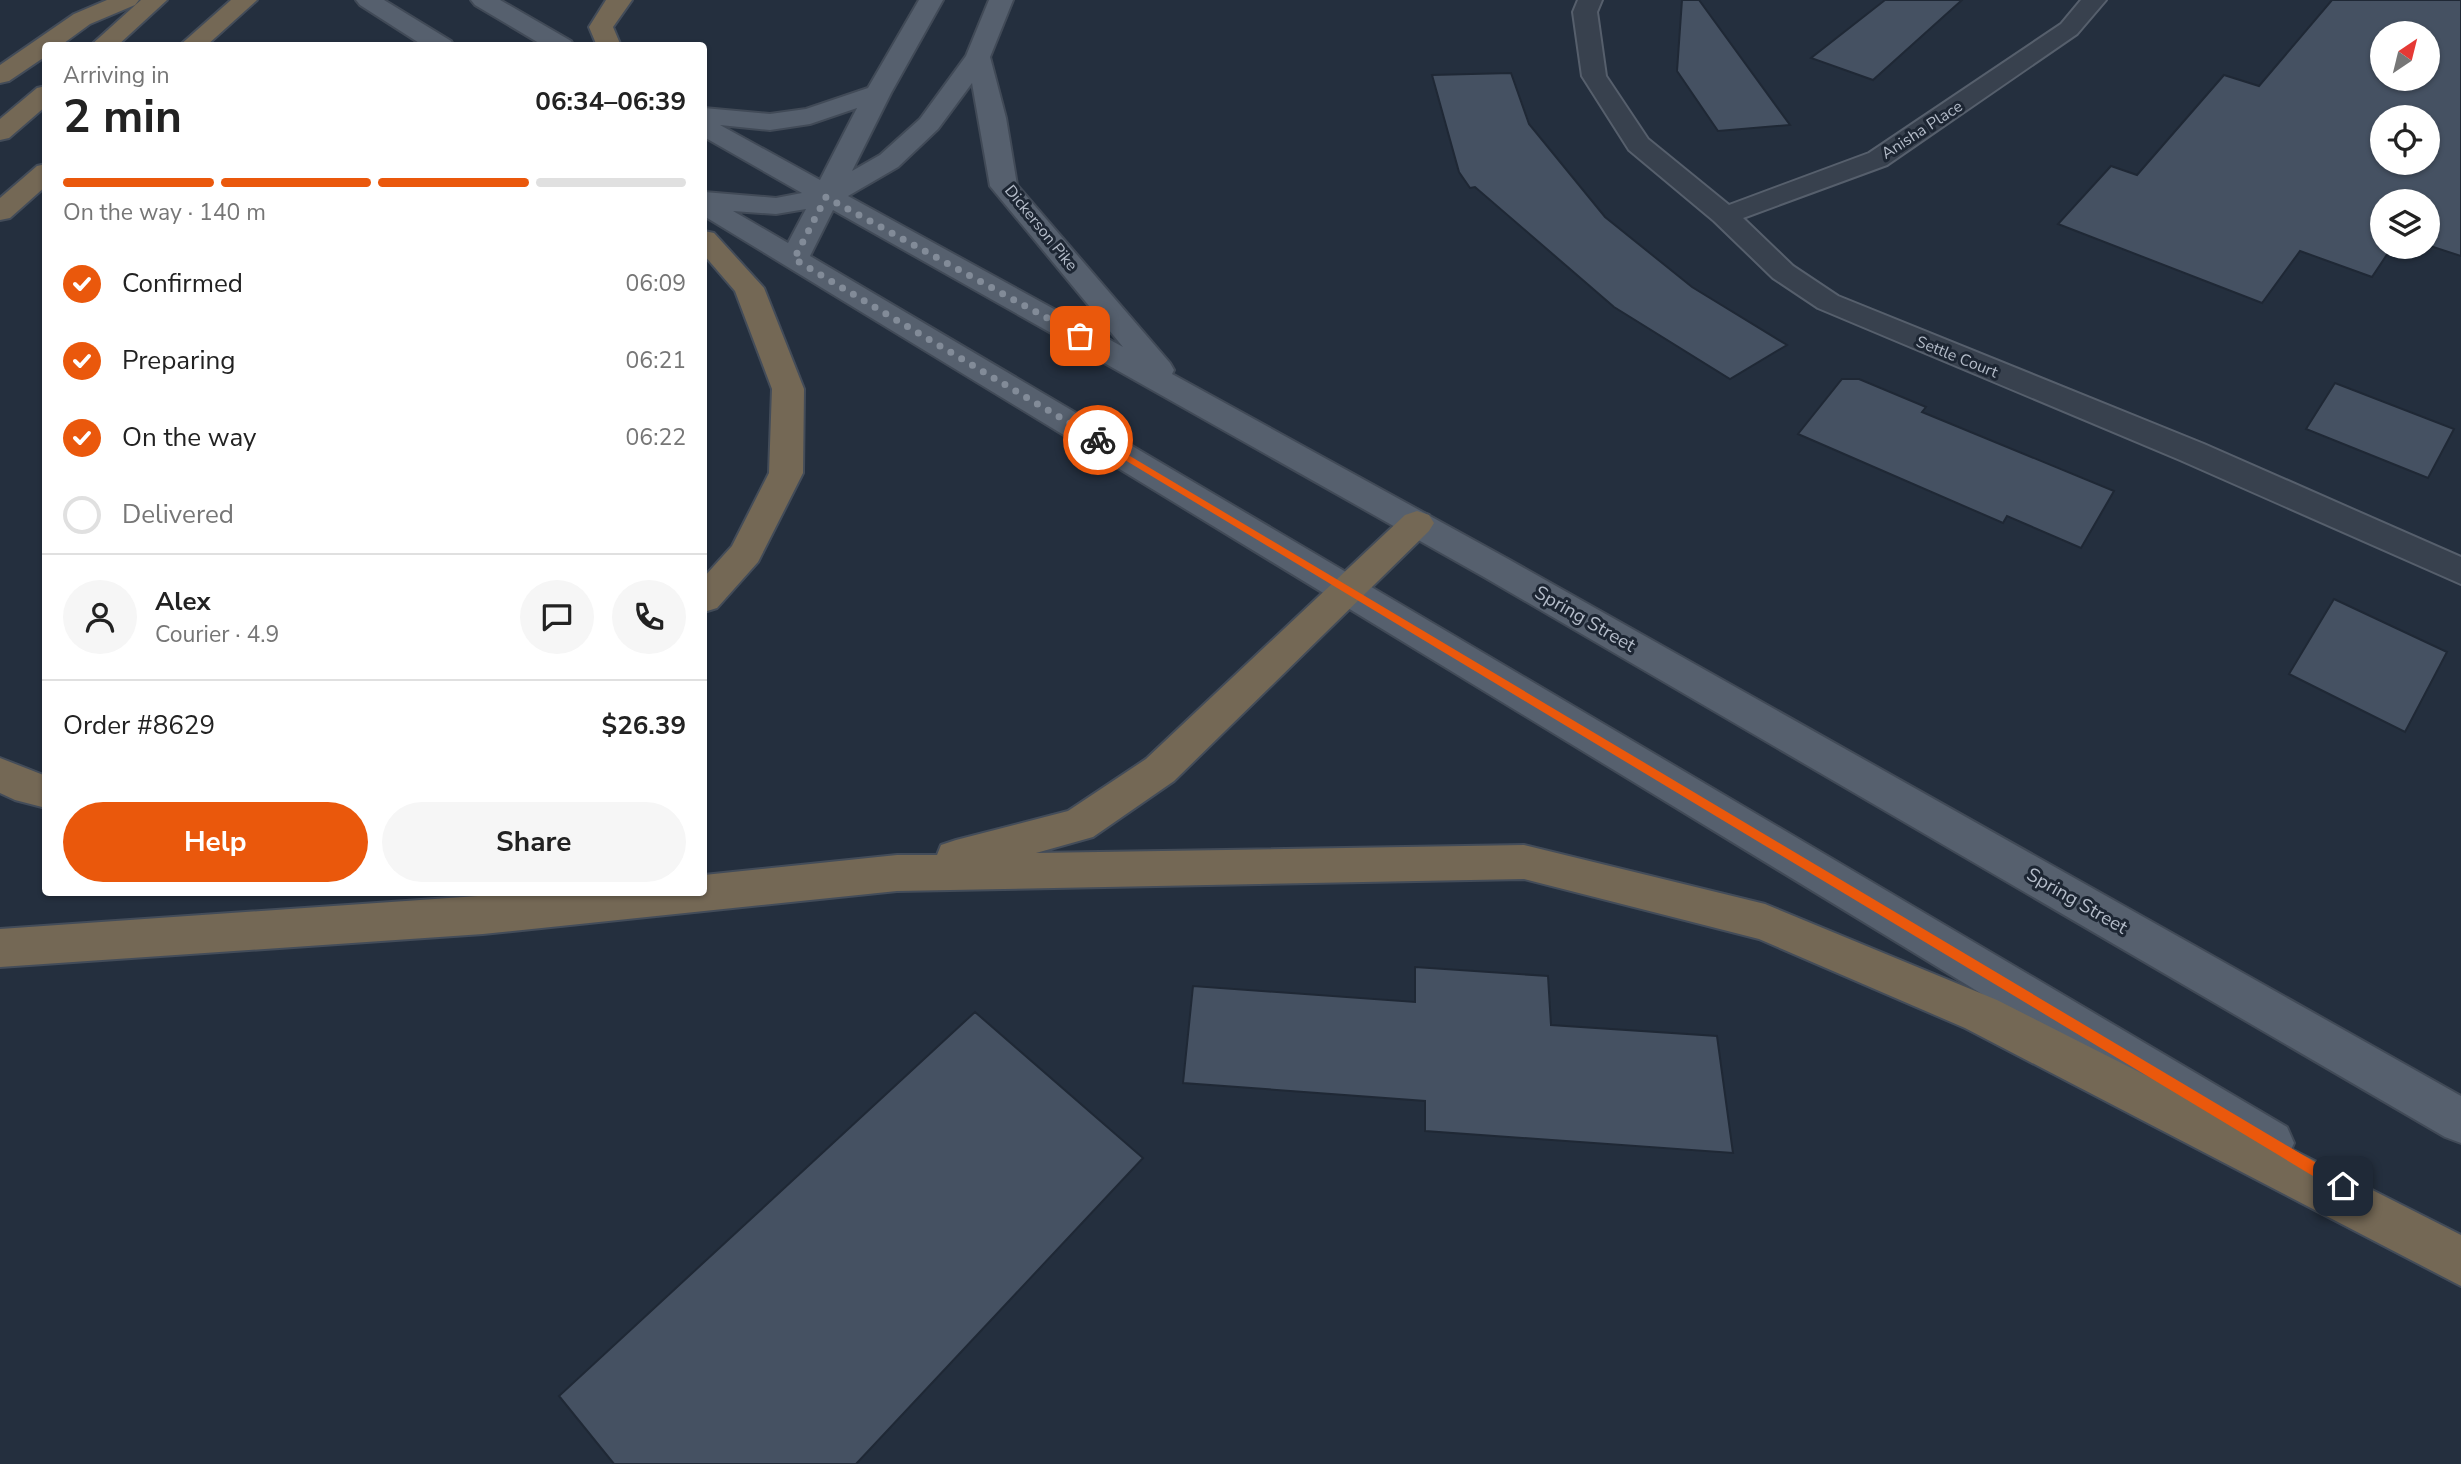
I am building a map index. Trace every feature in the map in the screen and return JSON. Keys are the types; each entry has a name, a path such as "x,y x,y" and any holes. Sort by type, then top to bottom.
{"highway":[{"path":"49,42 82,19 127,0"},
{"path":"107,42 155,0"},
{"path":"196,42 245,0"},
{"path":"607,42 601,27 620,0"},
{"path":"0,76 42,47"},
{"path":"0,132 42,96"},
{"path":"3,211 42,176"},
{"path":"707,242 749,288 788,389 786,473 746,553 707,596"},
{"path":"897,873 1080,825 1160,770 1417,523"},
{"path":"0,774 29,789 42,791"},
{"path":"707,893 897,873 1524,862 1765,922 1981,1014 2461,1259"},
{"path":"0,948 483,916 676,896"}],"main road":[{"path":"368,0 436,42"},
{"path":"483,0 555,42"},
{"path":"794,259 878,93 931,0"},
{"path":"707,202 776,206 826,197 889,161 929,124 978,57 1001,0"},
{"name":"Dickerson Pike","path":"978,57 993,118 1004,186 1173,387"},
{"path":"707,116 770,122 810,116 878,93"},
{"name":"Spring Street","path":"707,130 1417,523 2461,1121"},
{"path":"707,204 794,259 2461,1259"}],"street":[{"name":"Settle Court","path":"1590,0 1585,12 1594,76 1638,144 1724,215 1783,272 1828,302 2192,452 2461,571"},
{"name":"Anisha Place","path":"1724,215 1759,205 1878,159 2002,77 2068,29 2094,0"}],"building":[{"path":"1682,0 1699,0 1790,125 1718,131 1677,71"},
{"path":"1885,0 1962,0 1873,80 1811,58"},
{"path":"2332,0 2461,0 2461,256 2440,249 2440,189 2370,189 2370,259 2384,259 2372,277 2300,251 2262,303 2058,224 2111,166 2137,175 2224,75 2259,86"},
{"path":"1511,73 1529,124 1605,217 1692,287 1787,345 1730,379 1614,307 1475,187 1470,188 1459,172 1432,75"},
{"path":"1842,379 1859,379 1926,407 1922,412 2114,491 2081,548 2007,516 2003,523 1798,434"},
{"path":"2335,383 2454,429 2428,478 2306,429"},
{"path":"2334,599 2447,652 2405,732 2289,674"},
{"path":"1415,967 1548,976 1551,1025 1717,1036 1733,1153 1425,1131 1425,1101 1183,1083 1193,986 1415,1002"},
{"path":"975,1012 1143,1158 856,1464 614,1464 559,1396"}],"way so far":[{"path":"1080,336 826,197 794,259 1098,440"}],"route":[{"path":"1098,440 2343,1186"}]}
